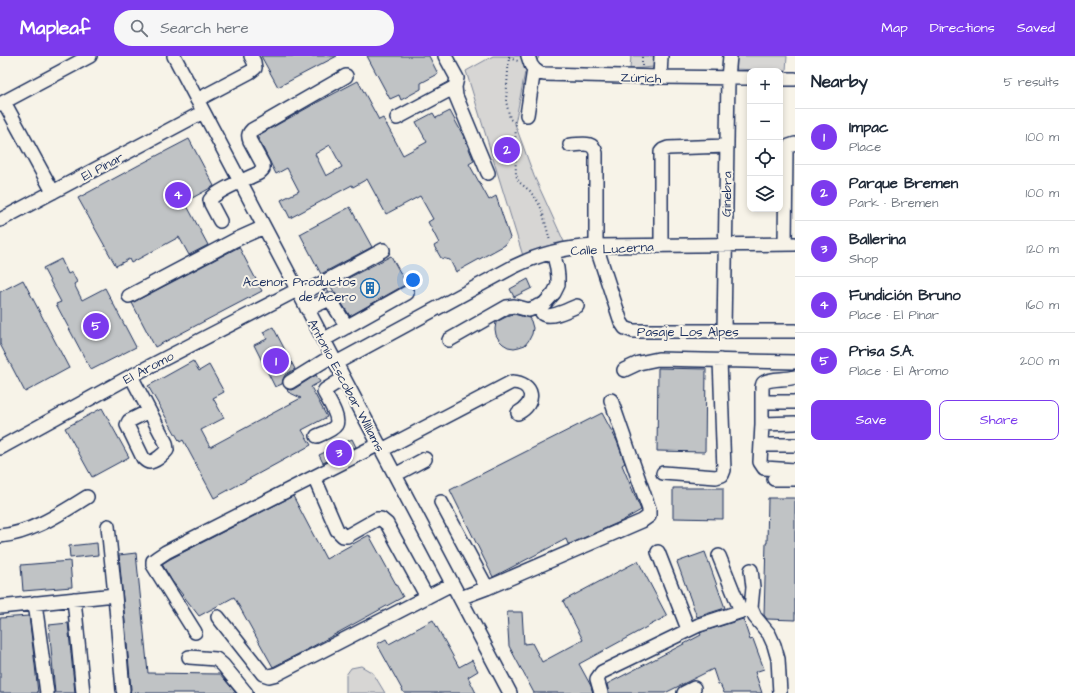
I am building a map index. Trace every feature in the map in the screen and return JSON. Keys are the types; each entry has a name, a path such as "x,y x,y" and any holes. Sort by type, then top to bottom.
{"street":[{"path":"53,192 2,103 90,56"},
{"name":"Antonio Escobar Williams","path":"174,56 510,693"},
{"path":"197,100 255,68 251,56"},
{"path":"446,56 457,78 455,87 456,96 488,173"},
{"path":"526,115 534,69 528,56"},
{"path":"660,77 661,56"},
{"name":"Ginebra","path":"724,331 728,78 730,56"},
{"name":"Zúrich","path":"534,69 539,73 544,74 747,78"},
{"path":"220,220 210,204 211,198 225,189 254,176 263,169 263,165 248,136 249,133 346,76"},
{"path":"783,79 795,79"},
{"path":"397,118 455,87"},
{"name":"El Pinar","path":"0,220 203,112"},
{"name":"Pasaje Los Alpes","path":"570,145 589,144 593,145 595,148 596,246 621,322 625,328 633,331 795,331"},
{"path":"790,244 786,149 795,144"},
{"path":"660,245 661,152 668,148 727,146"},
{"path":"129,296 235,240 264,227"},
{"name":"Calle Lucerna","path":"290,382 513,267 532,258 552,252 596,246 790,244"},
{"name":"El Aromo","path":"0,448 131,376 383,250"},
{"path":"449,340 507,307 514,306 529,310 544,304 554,294 558,285 557,268 552,252"},
{"path":"324,340 407,293"},
{"path":"307,309 330,299 347,327"},
{"path":"538,306 542,314 547,316 577,306"},
{"path":"624,370 639,363 658,359 795,362"},
{"path":"663,473 716,477 722,475 724,470 720,360"},
{"path":"131,376 149,411"},
{"path":"795,377 764,382 762,387 760,462 764,468 795,470"},
{"path":"316,436 333,428 336,424 337,417 324,392 344,378"},
{"path":"196,632 153,565 153,561 166,552 314,477 380,447 512,382 520,382 527,387 530,394 530,402 528,406 518,413"},
{"path":"460,598 487,588 642,521 649,516 650,509 611,400"},
{"path":"762,402 795,402"},
{"path":"762,424 795,423"},
{"path":"761,445 795,445"},
{"path":"395,475 425,459"},
{"path":"314,477 337,530 343,536 347,536 377,519 381,519 387,524 427,597"},
{"path":"774,479 795,479"},
{"path":"0,536 30,528 49,520 87,497"},
{"path":"441,502 487,588"},
{"path":"108,526 123,690"},
{"path":"658,552 688,629"},
{"path":"719,556 746,610 769,634 774,645 778,659 780,693"},
{"path":"746,610 753,587 751,570"},
{"path":"218,617 263,674 270,676 277,674 452,584"},
{"path":"0,607 115,595"},
{"path":"74,599 83,693"},
{"path":"35,603 47,693"},
{"path":"601,693 597,679 602,672 699,624 746,610"},
{"path":"189,657 216,659 224,665 246,693"}],"path":[{"path":"509,56 506,101 510,119 516,124 516,175 519,182 530,191 542,210 552,252"}],"shaded area":[{"path":"493,56 539,56 538,59 525,72 515,124 534,176 565,244 531,252 523,256 466,71"},
{"path":"631,56 655,56 654,67 630,69"},
{"path":"735,56 787,56 786,71 783,71 783,68 734,69"},
{"path":"361,666 373,673 385,693 346,693 346,675 351,668"}],"building":[{"path":"261,56 337,56 278,87"},
{"path":"367,56 429,56 438,74 421,83 421,89 401,100 399,95 390,99"},
{"path":"358,81 379,120 383,118 403,155 427,142 416,122 433,113 436,118 450,111 465,139 474,161 469,164 489,200 496,196 510,238 505,245 456,272 450,260 441,258 434,246 439,243 428,222 433,219 420,196 386,214 367,179 353,187 352,185 290,218 281,200 299,191 287,168 276,174 257,136","holes":["330,145 342,167 326,176 315,154"]},
{"path":"189,139 214,186 185,202 208,245 189,255 179,237 131,263 129,259 116,266 78,198"},
{"path":"350,207 372,247 321,274 300,234"},
{"path":"239,247 262,291 155,347 132,303"},
{"name":"Acenor Productos de Acero","path":"391,256 407,285 350,316 331,287"},
{"path":"61,259 68,274 72,272 77,282 74,284 82,300 105,288 136,347 91,370 56,304 61,302 43,268"},
{"path":"528,279 532,288 514,297 510,289"},
{"path":"23,280 69,368 25,392 0,344 0,292"},
{"path":"514,314 529,318 533,328 532,334 525,345 514,348 508,347 499,340 495,329 496,322"},
{"path":"273,327 295,369 285,375 282,384 275,387 254,345 267,339 263,332"},
{"path":"193,361 199,371 209,365 224,392 213,398 224,418 201,430 210,447 301,398 288,392 287,389 294,389 316,375 320,382 311,387 327,417 302,430 311,445 214,498 183,440 180,442 148,386"},
{"path":"658,368 706,369 705,452 657,451"},
{"path":"102,408 129,457 92,477 65,428"},
{"path":"602,413 617,441 625,463 622,465 641,510 622,521 570,544 568,544 566,539 493,577 450,490"},
{"path":"352,439 356,447 323,463 319,455"},
{"path":"673,488 723,488 723,519 673,518"},
{"path":"293,496 326,559 369,535 403,597 273,667 234,597 199,616 172,581 162,564"},
{"path":"768,498 795,498 795,620 767,619 764,615"},
{"path":"97,543 98,555 70,558 69,546"},
{"path":"705,552 725,608 697,617 677,562"},
{"path":"136,553 148,673 220,674 236,693 130,693 131,689 119,555"},
{"path":"70,561 72,587 23,591 21,565"},
{"path":"638,561 667,616 579,664 591,686 593,693 534,693 509,646 507,612 522,612 524,644 532,643 542,662 583,640 563,601"},
{"path":"29,616 38,693 0,693 0,618"},
{"path":"743,619 750,640 753,639 764,669 755,672 762,693 724,693 720,684 718,684 713,669 665,693 609,693 607,684 701,635 700,633 702,632"},
{"path":"433,620 459,667 472,660 478,671 468,677 476,693 404,693 377,644 386,639 389,644"},
{"path":"68,623 75,693 55,693 49,625"}],"place":[{"name":"Parque Bremen","path":"507,150"},
{"name":"Fundición Bruno","path":"178,195"},
{"name":"Acenor Productos de Acero","path":"370,288"},
{"name":"Prisa S.A.","path":"96,326"},
{"name":"Impac","path":"276,361"},
{"name":"Ballerina","path":"339,453"}]}
